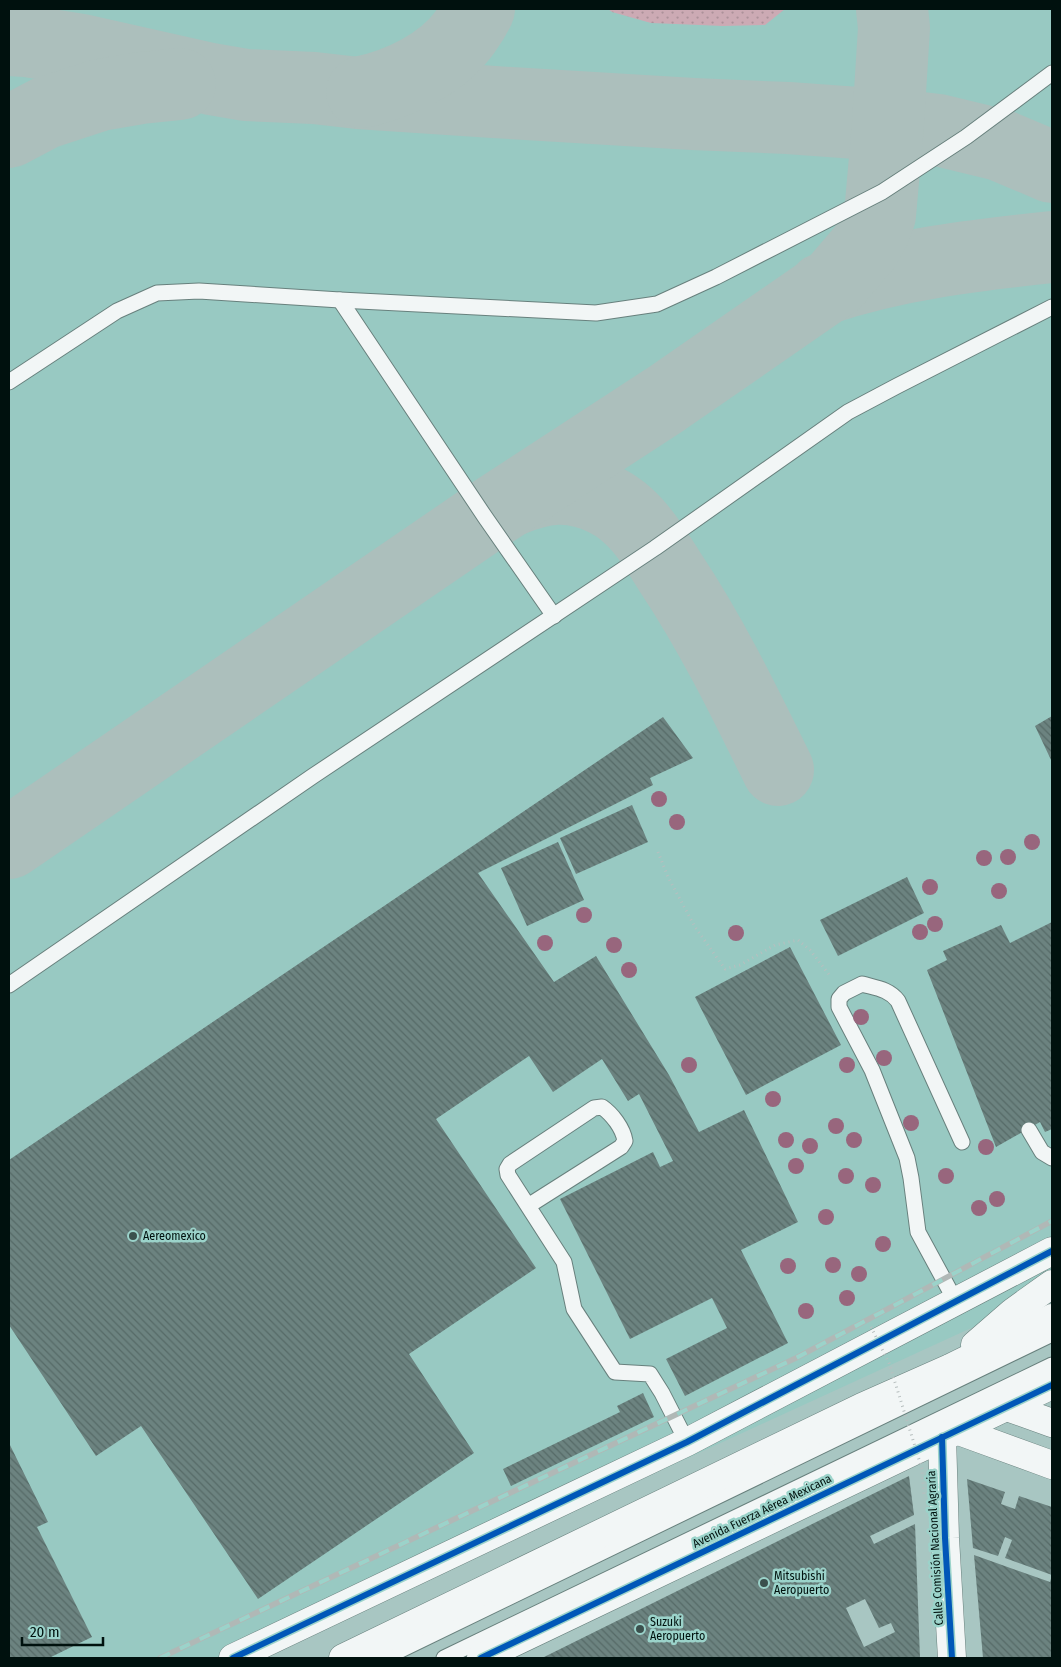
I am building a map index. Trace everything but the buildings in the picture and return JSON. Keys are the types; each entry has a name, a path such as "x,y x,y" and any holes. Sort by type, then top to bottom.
{"main road":[{"path":"233,1658 687,1442 1052,1251"},
{"path":"950,1368 1013,1312 1051,1284"},
{"path":"343,1658 1052,1318"},
{"name":"Avenida Fuerza Aérea Mexicana","path":"481,1658 1052,1385"},
{"path":"1007,1407 1052,1423"},
{"path":"949,1434 1052,1465"},
{"name":"Calle Comisión Nacional Agraria","path":"949,1434 945,1538 952,1658"}],"lane":[{"path":"9,382 117,311 157,293 199,290 340,300 596,313 657,304 716,277 882,192 966,137 1052,73"},
{"path":"340,300 485,517 554,616"},
{"path":"9,985 313,776 655,548 848,412 1052,307"},
{"path":"956,1302 918,1232 907,1158 872,1070 839,1006 839,999 844,993 862,984 893,994 898,1001 962,1142"},
{"path":"528,1206 621,1147 626,1141 624,1133 608,1111 602,1107 594,1108 510,1164 506,1169 508,1175 564,1262 574,1309 615,1372 650,1374 662,1392 687,1442"},
{"path":"1029,1130 1042,1152 1052,1158"},
{"path":"384,1658 1052,1334"},
{"path":"444,1658 1052,1365"}],"path":[{"path":"658,852 668,877 695,927 725,969 740,965 775,945 798,940 810,950 844,993"},
{"path":"871,1326 889,1362 922,1469 924,1496"}],"shaded area":[{"path":"9,9 1052,9 1052,1291 605,1496 263,1658 9,1658"},
{"path":"608,9 785,9 765,25 723,26 651,23 612,12"}],"taxiway":[{"path":"362,92 405,78 432,63 455,43 467,29 479,9"},
{"path":"9,843 485,517 666,399 835,282 864,248 874,231 880,215 894,28 892,9"},
{"path":"9,40 82,50 246,85 314,88 358,93 494,102 788,118 938,130 1000,145 1052,167"},
{"path":"9,132 45,113 100,95 180,84"},
{"path":"823,289 851,280 908,267 965,257 1052,247"},
{"path":"510,501 546,490 569,489 605,500 616,506 634,522 657,551 700,620 778,770"}],"railway":[{"path":"160,1658 796,1358 1052,1221"}],"cycle path":[{"path":"233,1658 687,1442 1052,1251"},
{"path":"481,1658 1052,1385"},
{"path":"942,1437 945,1538 952,1658"}],"place":[{"name":"Aereomexico","path":"133,1236"},
{"name":"Mitsubishi Aeropuerto","path":"764,1583"},
{"name":"Suzuki Aeropuerto","path":"640,1629"}]}
